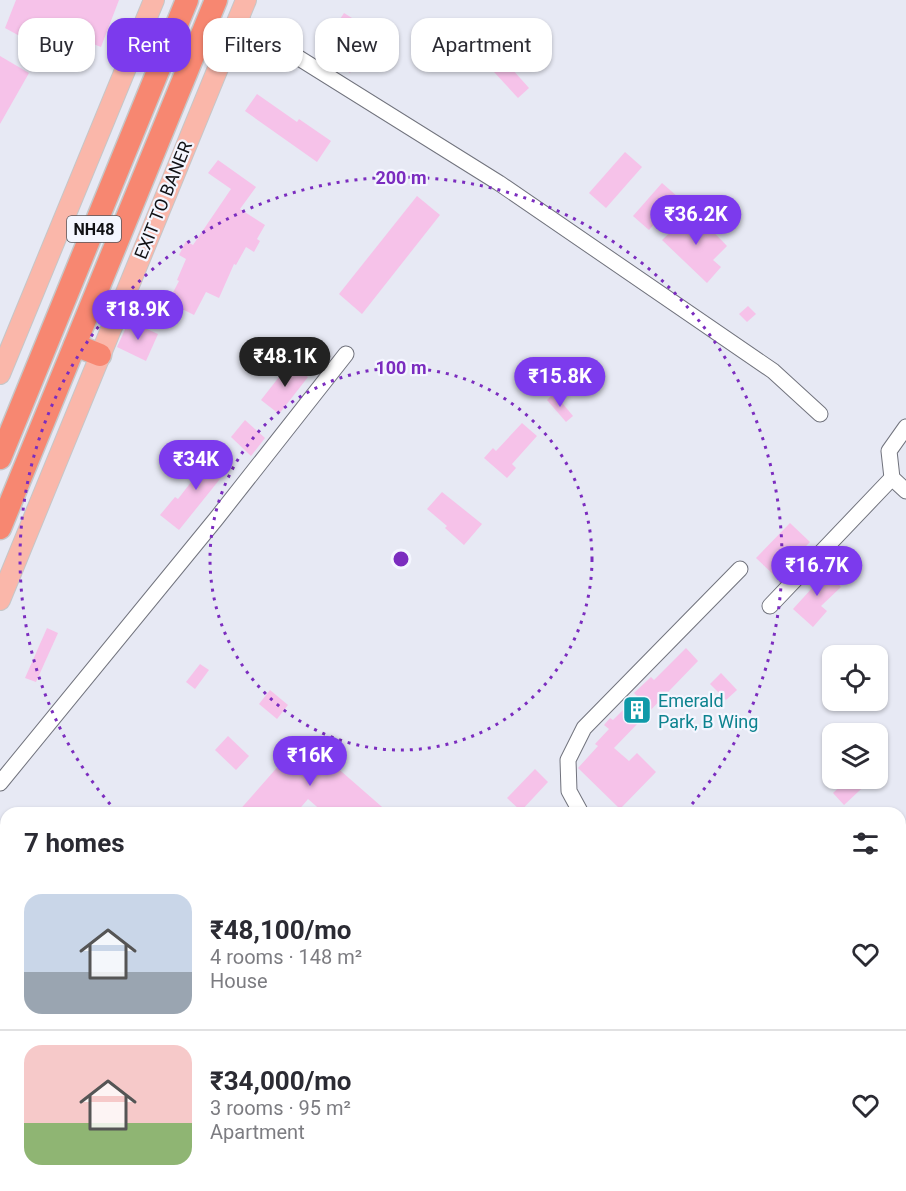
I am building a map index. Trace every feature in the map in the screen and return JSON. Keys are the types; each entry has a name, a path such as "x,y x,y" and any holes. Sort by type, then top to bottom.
{"highway":[{"name":"NH48","path":"0,458 187,0"},
{"name":"NH48","path":"0,528 216,0"},
{"path":"75,345 100,354"}],"main road":[{"path":"0,374 154,0"},
{"name":"EXIT TO BANER","path":"239,18 246,0"},
{"name":"EXIT TO BANER","path":"0,600 217,72"}],"street":[{"path":"303,61 547,215 773,370 820,414"},
{"path":"0,783 216,519 346,354"},
{"path":"906,427 890,451 892,478 906,491"},
{"path":"771,606 892,478"},
{"path":"577,807 569,791 568,760 584,728 740,569"}],"building":[{"path":"16,0 119,0 112,18 107,18 107,31 101,47 95,45 95,18 18,18 18,35 5,28"},
{"path":"344,13 352,18 341,18"},
{"path":"0,56 18,67 18,72 29,73 0,124"},
{"path":"494,72 515,72 529,88 518,98"},
{"path":"257,94 297,122 299,119 331,141 317,162 245,111"},
{"path":"625,152 642,167 606,208 589,193"},
{"path":"218,160 256,187 240,209 265,225 257,239 260,241 254,252 246,247 236,265 234,264 219,298 206,292 194,315 168,302 179,281 177,280 186,259 179,255 186,241 193,245 231,189 208,173"},
{"path":"662,183 678,197 649,230 633,216"},
{"path":"417,196 440,215 362,314 339,294"},
{"path":"693,211 727,246 713,260 721,267 707,283 662,240"},
{"path":"748,306 756,314 747,322 739,314"},
{"path":"129,321 158,334 146,361 117,347"},
{"path":"290,363 308,377 279,414 261,400"},
{"path":"554,393 573,416 566,422 547,400"},
{"path":"245,420 265,438 251,456 231,437"},
{"path":"522,423 537,436 512,464 516,468 507,478 484,458 493,448 496,451"},
{"path":"215,451 232,464 179,530 160,515 175,497 178,499"},
{"path":"442,492 482,524 464,545 427,509"},
{"path":"790,523 810,542 776,577 756,558"},
{"path":"822,567 841,587 821,606 827,611 813,627 793,609 813,587 807,581"},
{"path":"47,628 58,633 36,682 25,678"},
{"path":"686,648 698,661 614,748 629,761 637,753 656,772 622,807 618,807 578,768 598,746 595,744 609,729 604,725 610,718 613,720 637,696 634,693 651,677 654,680"},
{"path":"200,664 209,670 195,689 186,682"},
{"path":"721,673 737,690 726,700 710,684"},
{"path":"270,690 288,705 277,719 259,704"},
{"path":"228,736 249,756 236,770 215,750"},
{"path":"303,738 382,807 317,807 308,799 301,807 242,807"},
{"path":"535,769 548,782 525,807 517,807 507,798"},
{"path":"837,789 861,789 844,805 833,793"}],"place":[{"name":"Emerald Park, B Wing","path":"637,710"}]}
